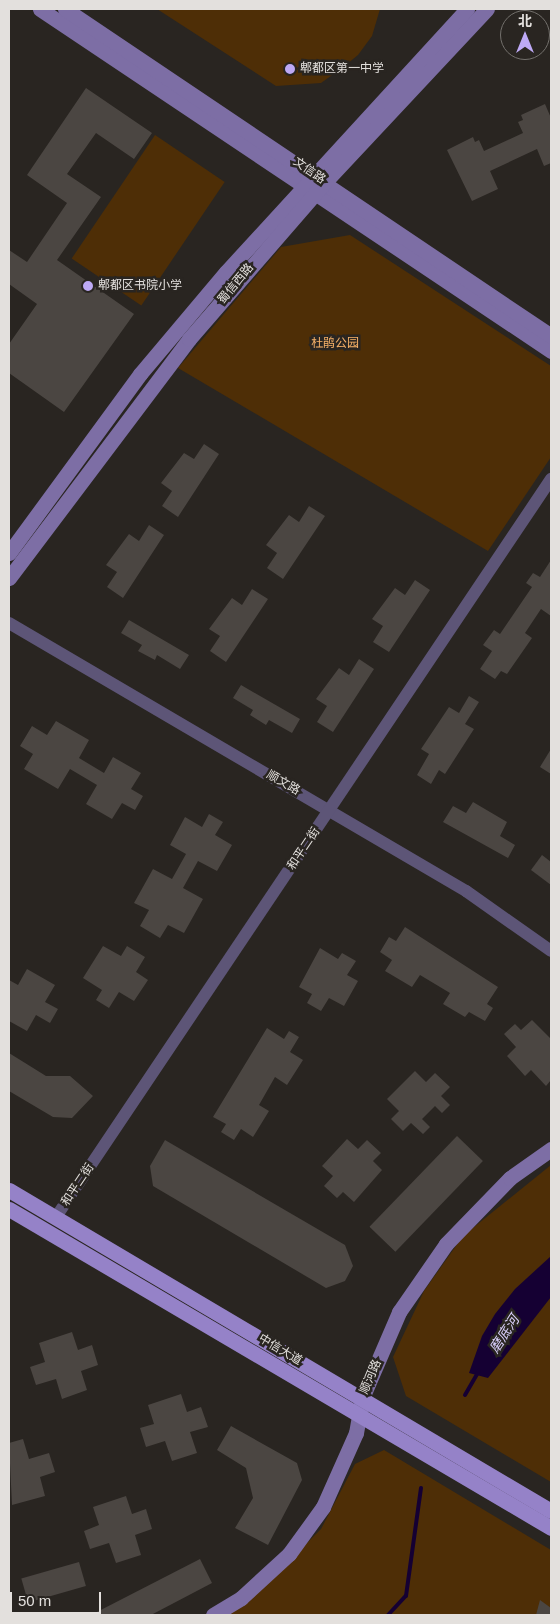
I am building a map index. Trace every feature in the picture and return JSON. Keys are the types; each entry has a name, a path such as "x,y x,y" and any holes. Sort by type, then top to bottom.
{"main road":[{"name":"中信大道","path":"9,1190 56,1217 360,1406 551,1528"},
{"name":"中信大道","path":"9,1209 551,1511"}],"street":[{"path":"40,9 314,184 551,351"},
{"name":"文信路","path":"64,9 314,184 551,336"},
{"name":"蜀信西路","path":"9,553 140,374 314,184 467,9"},
{"name":"蜀信西路","path":"9,578 189,339 314,184 487,9"},
{"name":"和平二街","path":"56,1217 551,479"},
{"name":"顺文路","path":"9,623 466,891 551,951"},
{"name":"顺河路","path":"213,1615 241,1598 289,1554 323,1508 356,1433 360,1406 399,1312 446,1244 510,1178 551,1149"}],"green space":[{"path":"157,9 380,9 372,36 358,55 342,68 321,83 276,86"},
{"path":"155,135 225,182 141,305 72,259"},
{"name":"杜鹃公园","path":"350,235 551,366 551,457 488,551 178,368 281,247"},
{"path":"551,1165 551,1482 406,1396 393,1357 424,1291 463,1236"},
{"path":"384,1450 551,1550 551,1615 225,1615 258,1592 321,1529 355,1464"}],"water":[{"path":"551,1256 551,1297 488,1378 469,1373 482,1336 495,1314 515,1289"}],"building":[{"path":"86,88 152,133 134,159 96,133 67,174 101,197 57,260 134,314 64,412 9,373 9,344 37,304 9,284 9,250 27,262 67,203 27,175"},
{"path":"545,104 551,118 551,163 544,166 537,149 490,171 498,189 472,201 447,150 473,137 475,142 479,140 484,151 523,133 518,122 523,120 521,115"},
{"path":"204,444 219,454 178,517 162,506 172,491 161,483 184,453 194,459"},
{"path":"309,506 325,516 283,579 267,568 277,553 266,545 289,515 299,522"},
{"path":"149,525 164,535 123,598 107,587 117,572 106,565 129,534 139,541"},
{"path":"551,560 551,616 541,609 525,633 532,638 507,674 501,671 495,679 480,669 492,651 483,645 494,630 500,634 532,587 526,583 533,573 540,577"},
{"path":"415,580 430,590 389,652 373,642 383,626 372,619 395,588 405,595"},
{"path":"252,589 268,599 226,662 210,651 220,636 209,629 232,598 242,605"},
{"path":"129,620 189,655 180,669 157,655 155,660 138,651 142,645 121,633"},
{"path":"359,659 374,669 333,732 317,722 327,706 316,699 339,668 349,675"},
{"path":"241,685 300,719 292,733 269,720 266,725 250,715 253,710 233,698"},
{"path":"469,696 479,702 465,724 474,729 445,774 439,770 431,784 417,775 429,754 421,749 449,707 459,713"},
{"path":"56,721 89,740 79,758 104,773 113,757 141,773 131,789 143,796 135,810 122,803 112,819 86,804 97,785 70,769 58,789 24,769 33,754 20,746 32,726 47,735"},
{"path":"551,749 551,774 540,767"},
{"path":"473,802 507,822 500,836 515,845 508,858 443,822 453,806 466,813"},
{"path":"209,814 223,822 215,835 232,845 217,871 198,861 183,888 203,899 184,933 168,925 160,938 140,926 149,910 134,903 153,869 172,879 186,854 170,845 185,817 202,827"},
{"path":"542,855 551,862 551,885 531,870"},
{"path":"405,927 498,987 487,1004 493,1008 485,1021 469,1012 465,1017 443,1004 450,993 420,975 412,987 385,971 392,960 380,952 389,937 396,941"},
{"path":"103,946 121,956 127,946 145,957 136,972 148,980 134,1001 119,992 109,1008 96,1000 102,990 83,978"},
{"path":"320,948 338,959 342,953 356,961 347,975 358,981 344,1006 329,998 321,1011 307,1003 312,994 299,987"},
{"path":"27,969 55,985 45,1002 58,1009 50,1023 36,1015 27,1031 9,1021 9,980 18,985"},
{"path":"532,1020 551,1039 551,1080 546,1086 531,1070 525,1076 507,1056 516,1047 504,1034 515,1024 521,1030"},
{"path":"267,1028 284,1039 289,1031 299,1037 290,1052 303,1060 287,1085 275,1077 259,1105 269,1111 253,1137 241,1129 234,1140 221,1132 226,1124 213,1117"},
{"path":"9,1053 46,1076 70,1076 93,1096 72,1118 53,1117 9,1091"},
{"path":"415,1071 426,1082 435,1073 450,1087 441,1096 450,1105 442,1113 435,1106 422,1119 430,1127 423,1134 411,1123 403,1131 391,1119 399,1111 387,1099"},
{"path":"457,1136 483,1161 395,1252 369,1227"},
{"path":"347,1139 358,1149 367,1140 381,1153 373,1161 382,1170 354,1202 343,1192 337,1198 324,1186 333,1176 322,1166"},
{"path":"165,1140 345,1245 353,1266 345,1281 326,1288 153,1186 150,1166"},
{"path":"72,1332 78,1350 92,1345 98,1365 81,1371 87,1390 62,1399 56,1379 36,1385 30,1367 45,1362 39,1343"},
{"path":"181,1394 187,1412 201,1407 208,1427 190,1432 197,1453 172,1461 165,1441 146,1447 140,1428 154,1424 148,1405"},
{"path":"231,1426 297,1463 302,1480 268,1545 235,1528 253,1498 246,1468 217,1450"},
{"path":"23,1439 29,1459 49,1453 55,1472 40,1477 45,1496 12,1505 9,1443"},
{"path":"126,1496 132,1514 146,1509 152,1529 135,1535 141,1555 116,1563 109,1543 90,1549 84,1531 99,1525 93,1507"},
{"path":"200,1559 212,1583 151,1615 91,1615"},
{"path":"79,1562 86,1586 28,1603 21,1579"},
{"path":"540,1600 551,1608 551,1615 536,1615"}],"waterway":[{"name":"磨底河","path":"465,1395 479,1371"},
{"name":"磨底河","path":"388,1615 406,1596 421,1488"}],"place":[{"name":"郫都区第一中学","path":"290,69"},
{"name":"郫都区书院小学","path":"88,286"}]}
